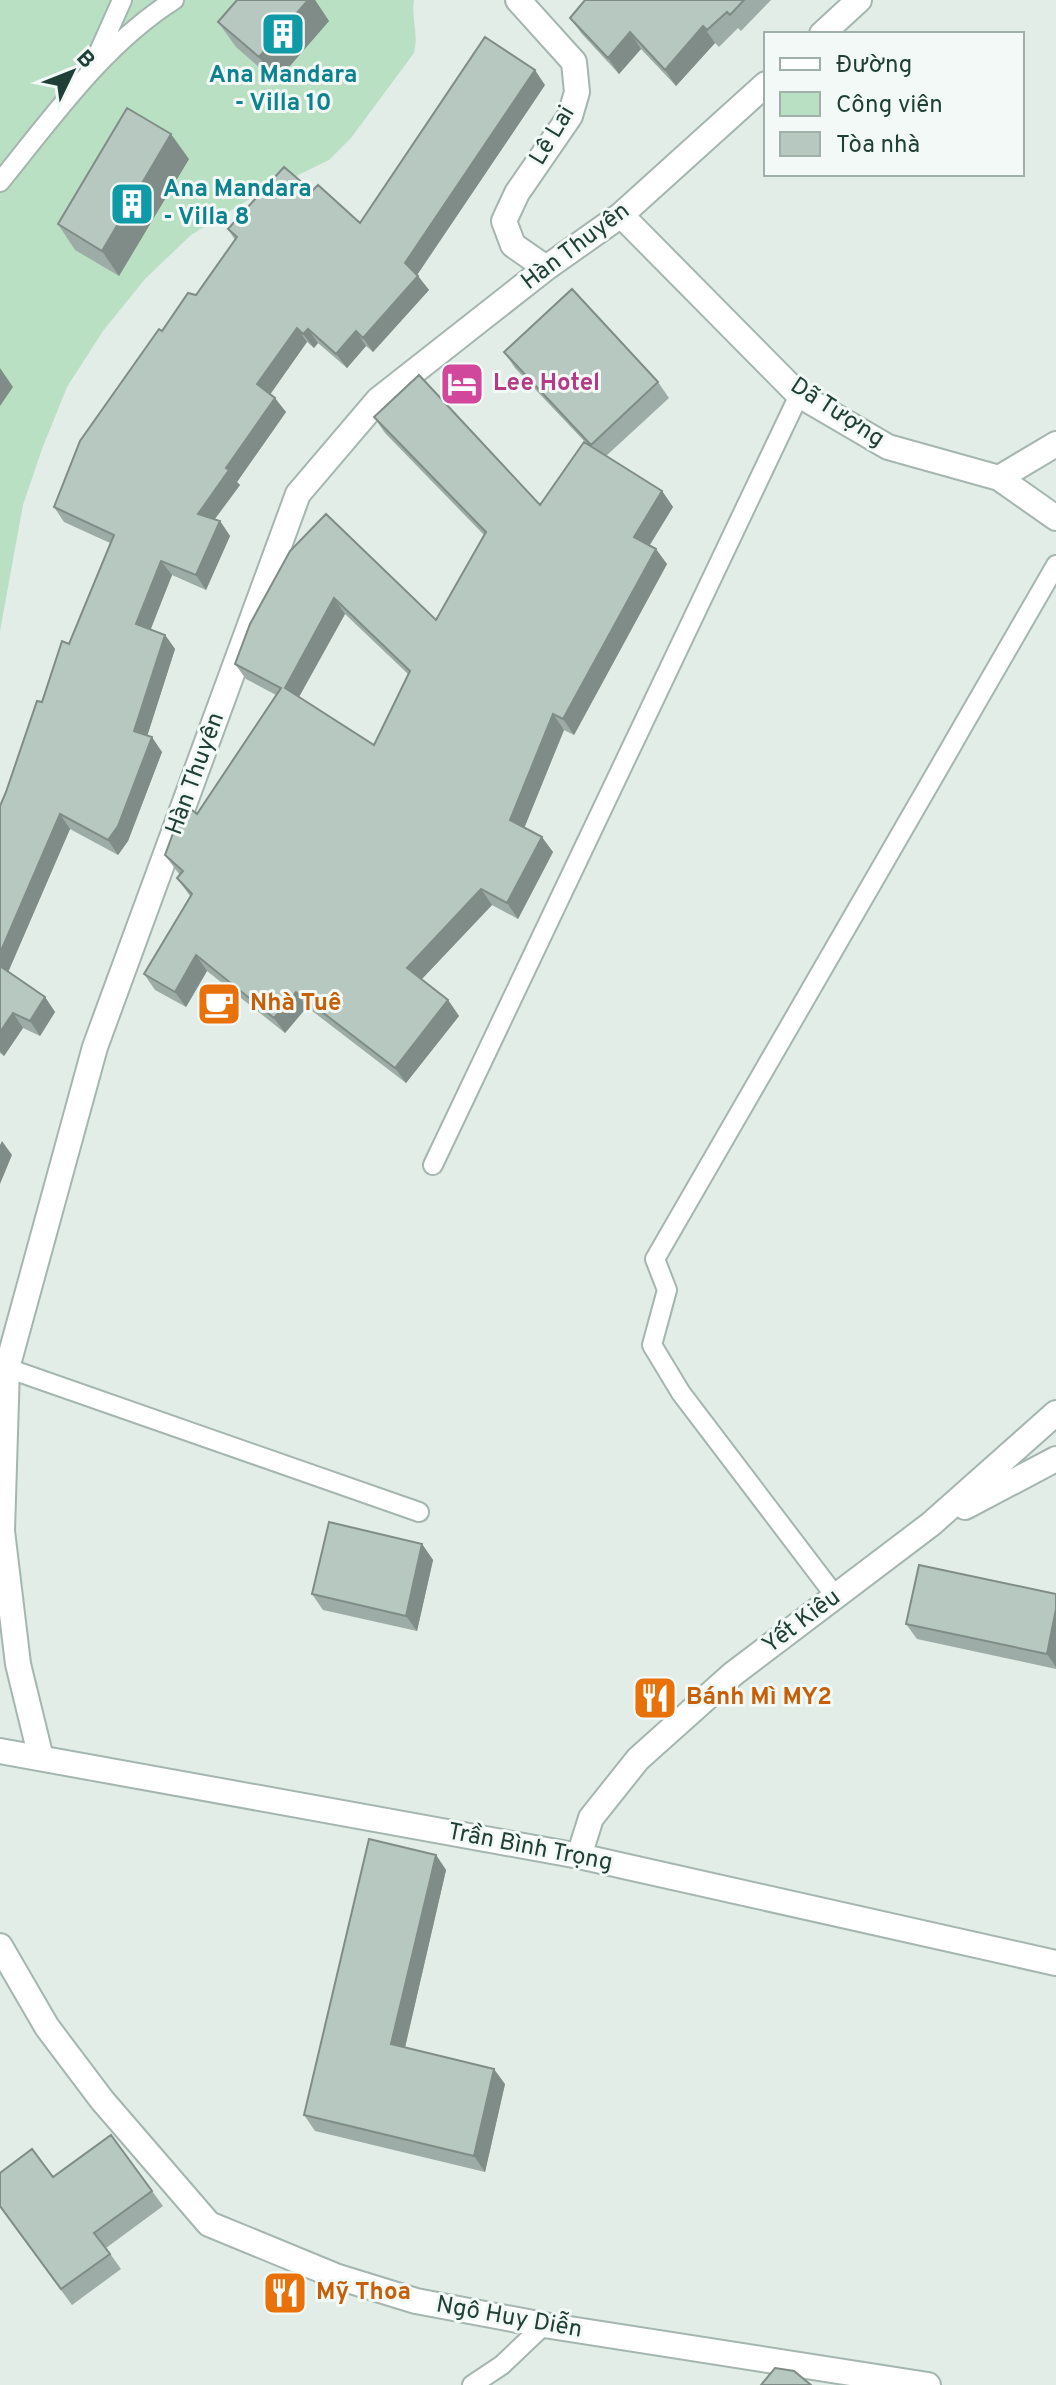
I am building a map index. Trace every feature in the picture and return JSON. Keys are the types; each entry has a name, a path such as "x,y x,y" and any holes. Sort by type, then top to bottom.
{"street":[{"name":"Lê Lai","path":"518,0 574,62 577,92 570,116 517,193 504,221 513,245 546,268"},
{"path":"824,32 859,0"},
{"name":"Hàn Thuyên","path":"41,1758 18,1664 2,1531 7,1368 95,1047 298,494 378,400 546,268 621,215 764,86"},
{"name":"Dã Tượng","path":"621,215 799,395 888,447 999,478 1056,518"},
{"path":"999,478 1056,444"},
{"name":"Yết Kiêu","path":"579,1856 591,1818 638,1759 733,1674 931,1524 1056,1413"},
{"path":"931,1524 1056,1459"},
{"name":"Trần Bình Trọng","path":"0,1751 579,1856 1056,1963"},
{"name":"Ngô Huy Diễn","path":"0,1946 47,2027 102,2100 209,2224 338,2277 416,2301 544,2325 928,2385"}],"lane":[{"path":"90,72 122,0"},
{"path":"0,182 90,72 155,12 174,0"},
{"path":"433,1165 799,395"},
{"path":"836,1597 681,1393 652,1345 667,1290 655,1259 1056,565"},
{"path":"7,1368 419,1512"},
{"path":"472,2385 502,2365 544,2325"}],"green space":[{"path":"0,0 414,0 416,39 414,53 351,138 329,160 253,197 191,235 145,279 103,331 67,387 42,449 23,505 0,631"}],"building":[{"path":"237,0 308,0 259,57 218,22"},
{"path":"585,0 744,0 730,15 727,12 707,30 703,26 665,70 630,32 608,58 570,18"},
{"path":"485,37 535,70 405,263 418,276 363,338 356,331 336,354 308,329 303,334 297,328 257,384 275,398 198,514 220,521 196,575 161,561 136,624 165,635 134,731 152,737 118,826 108,840 60,814 0,953 0,806 37,701 42,702 62,641 69,644 114,535 54,507 80,441 159,329 162,331 188,293 196,295 237,237 228,229 284,167 312,191 318,185 360,223"},
{"path":"127,108 171,134 102,251 58,224"},
{"path":"572,289 658,382 591,445 504,352"},
{"path":"419,375 540,505 584,442 662,491 634,537 656,549 563,719 553,714 510,820 542,837 507,903 481,889 407,968 448,1000 395,1068 296,992 274,1018 196,955 175,992 144,974 192,894 177,878 183,871 165,855 175,828 191,809 197,814 281,688 235,664 250,624 290,551 326,514 436,620 486,532 374,417","holes":["334,598 410,671 374,745 285,688"]},
{"path":"0,966 45,997 30,1021 13,1013 0,1032"},
{"path":"329,1522 422,1544 406,1616 312,1594"},
{"path":"919,1565 1056,1594 1047,1654 906,1624"},
{"path":"369,1839 436,1855 391,2044 494,2069 474,2156 304,2115"},
{"path":"111,2135 152,2191 94,2233 110,2254 61,2289 0,2206 0,2173 32,2149 53,2177"},
{"path":"775,2368 794,2371 811,2385 761,2385"}],"place":[{"name":"Ana Mandara - Villa 10","path":"283,34"},
{"name":"Ana Mandara - Villa 8","path":"132,204"},
{"name":"Lee Hotel","path":"462,384"},
{"name":"Nhà Tuê","path":"219,1004"},
{"name":"Bánh Mì MY2","path":"655,1698"},
{"name":"Mỹ Thoa","path":"285,2293"}]}
